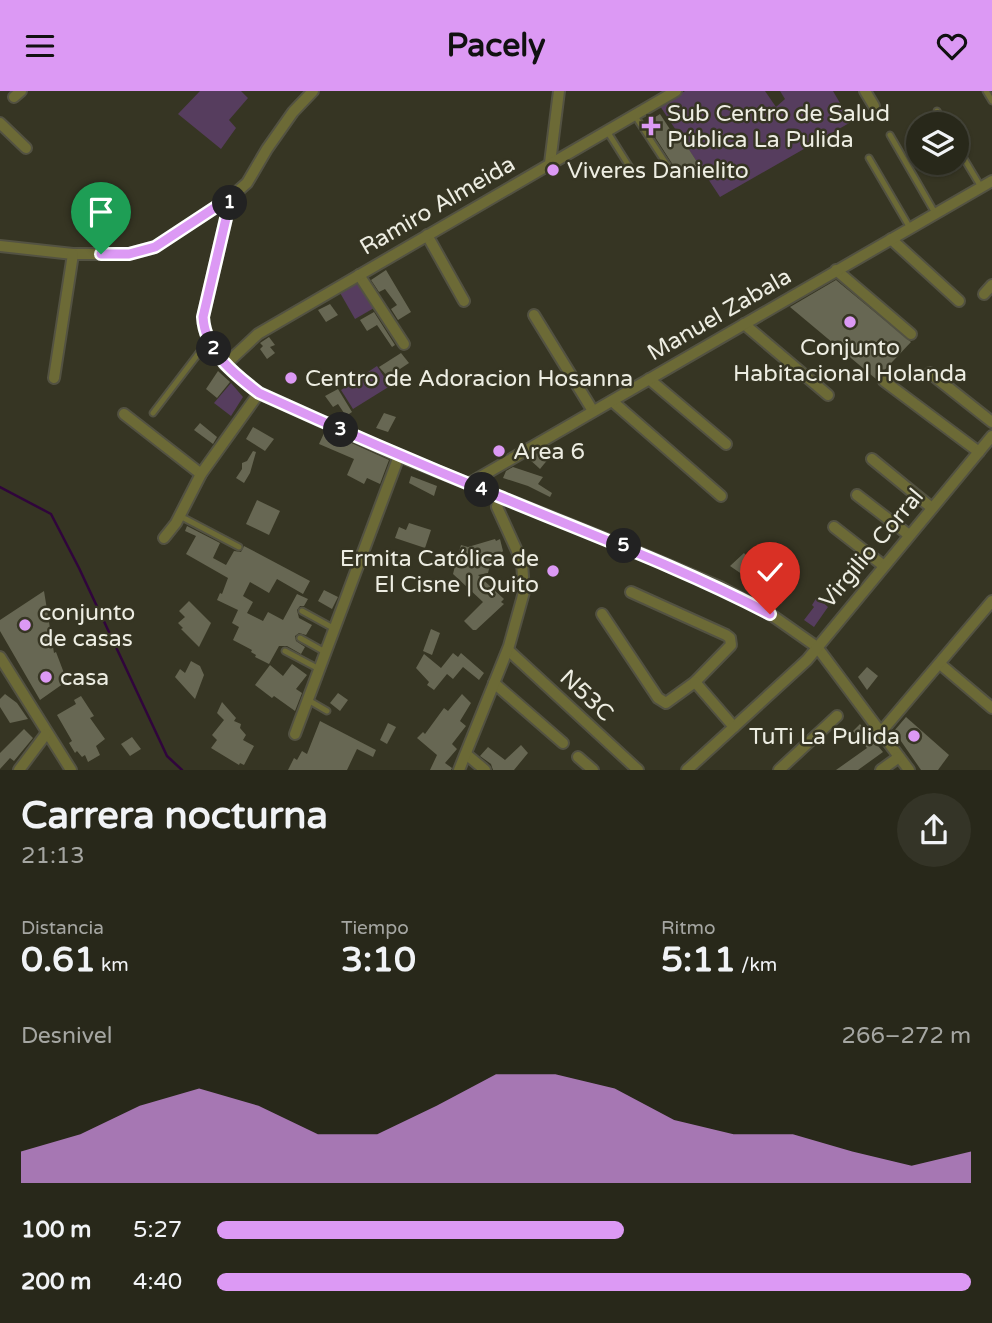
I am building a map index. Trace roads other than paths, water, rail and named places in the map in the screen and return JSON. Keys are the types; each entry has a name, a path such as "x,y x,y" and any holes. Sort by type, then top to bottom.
{"street":[{"path":"0,246 73,254 129,254 155,247 231,197 247,183 293,112 313,91"},
{"path":"550,163 559,91"},
{"name":"Ramiro Almeida","path":"225,365 258,334 676,91"},
{"path":"865,91 874,106"},
{"path":"0,123 26,148"},
{"name":"Manuel Zabala","path":"468,484 992,181"},
{"path":"231,197 204,308 203,326 208,341 225,365 259,393 399,456 720,587 770,614 817,647 881,732 902,765 881,770"},
{"path":"427,235 464,301"},
{"path":"891,239 959,301"},
{"path":"54,378 73,254"},
{"path":"836,270 911,334"},
{"path":"359,275 404,344"},
{"path":"984,294 992,285"},
{"path":"534,315 593,411"},
{"path":"744,324 828,395"},
{"path":"930,373 992,422"},
{"path":"649,379 726,444"},
{"path":"884,381 979,452"},
{"path":"164,538 180,516 201,474 259,393"},
{"path":"612,401 721,496"},
{"path":"124,414 201,474"},
{"name":"Virgilio Corral","path":"687,770 807,660 992,436"},
{"path":"295,734 399,456"},
{"path":"872,459 932,508"},
{"path":"857,495 909,535"},
{"path":"458,770 508,650 518,619 524,581 522,562 497,506 500,497"},
{"path":"834,527 884,566"},
{"path":"602,614 658,698 666,703 695,683 731,645 730,638 726,635 631,591"},
{"path":"881,732 992,601"},
{"name":"N53C","path":"508,650 638,770"},
{"path":"0,657 71,770"},
{"path":"940,664 992,708"},
{"path":"494,683 563,743"},
{"path":"695,683 734,727"},
{"path":"780,770 837,716"},
{"path":"19,770 46,734"},
{"path":"466,754 485,770"},
{"path":"578,757 593,770"}],"lane":[{"path":"986,91 992,101"},
{"path":"635,116 669,168"},
{"path":"607,131 634,174"},
{"path":"890,135 935,213"},
{"path":"869,158 910,228"},
{"path":"969,166 981,187"},
{"path":"153,413 208,341"},
{"path":"180,516 239,547"},
{"path":"302,611 334,628"},
{"path":"300,638 326,652"},
{"path":"285,650 319,669"},
{"path":"308,700 327,711"}],"waterway":[{"path":"0,487 51,514 167,756 182,770"}],"place":[{"name":"Sub Centro de Salud Pública La Pulida","path":"651,126"},
{"name":"Viveres Danielito","path":"553,170"},
{"name":"Conjunto Habitacional Holanda","path":"850,322"},
{"name":"Centro de Adoracion Hosanna","path":"291,378"},
{"name":"Area 6","path":"499,451"},
{"name":"Ermita Católica de El Cisne | Quito","path":"553,571"},
{"name":"conjunto de casas","path":"25,625"},
{"name":"casa","path":"46,677"},
{"name":"TuTi La Pulida","path":"914,736"}]}
